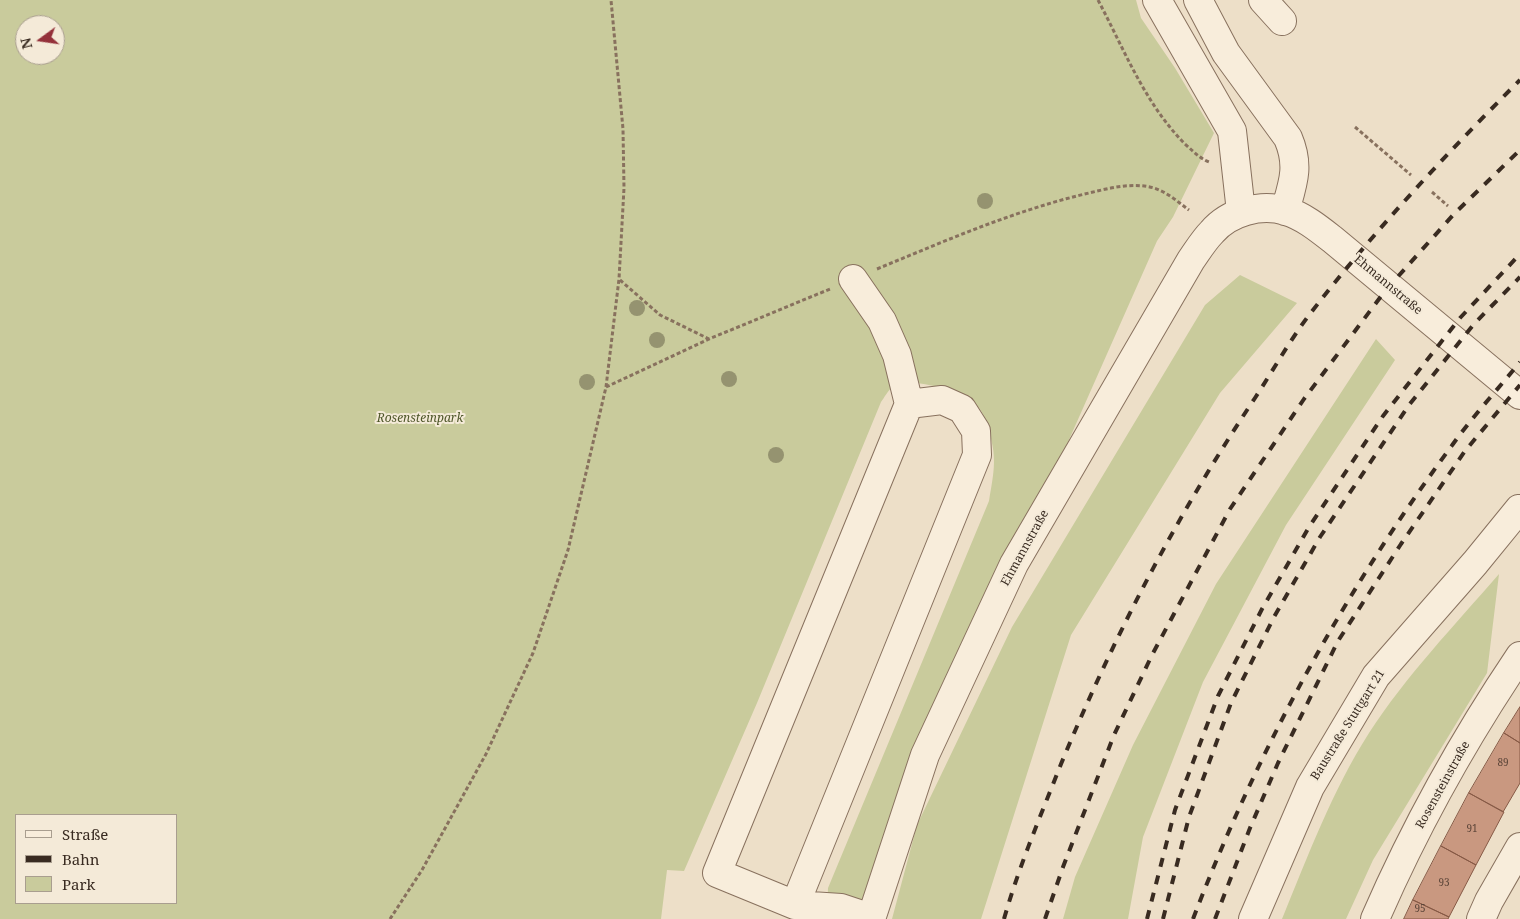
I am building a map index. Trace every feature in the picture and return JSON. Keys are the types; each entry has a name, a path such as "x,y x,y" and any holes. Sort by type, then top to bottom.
{"street":[{"path":"1156,0 1232,130 1241,212"},
{"path":"1198,0 1226,53 1288,138 1293,150 1295,177 1285,210"},
{"path":"1263,0 1282,22"},
{"name":"Ehmannstraße","path":"871,919 925,755 1014,564 1191,260 1213,230 1227,219 1241,212 1259,208 1285,210 1306,221 1332,239 1520,395"},
{"path":"853,279 882,320 897,355 909,404 717,873 795,905 841,908 871,919"},
{"path":"795,905 977,455 976,431 962,409 942,400 909,404"},
{"name":"Baustraße Stuttgart 21","path":"1253,919 1310,787 1376,676 1475,562 1519,521"},
{"name":"Baustraße Stuttgart 21","path":"1269,919 1321,798 1389,688 1519,521"},
{"name":"Rosensteinstraße","path":"1375,919 1397,870 1448,771 1520,656"},
{"path":"1481,919 1489,901 1520,847"}],"path":[{"path":"390,919 422,870 486,754 533,653 568,550 606,387 619,279 624,188 623,130 611,0"},
{"path":"1098,0 1150,99 1164,120 1200,158 1215,164"},
{"path":"1355,127 1411,175"},
{"path":"606,387 709,340 963,233 1050,202 1132,185 1153,188 1163,192 1189,210"},
{"path":"1432,192 1448,206"},
{"path":"619,279 660,315 709,340"}],"green space":[{"name":"Rosensteinpark","path":"0,0 1136,0 1141,18 1175,68 1214,133 1173,217 1157,241 1014,564 871,919 827,919 828,888 989,501 993,472 993,446 982,412 963,396 938,387 925,384 901,384 893,387 881,402 757,703 684,871 667,870 661,919 0,919"},
{"path":"1240,275 1297,303 1220,393 1071,635 981,919 892,919 917,825 1012,627 1205,305"},
{"path":"1376,339 1395,360 1286,525 1203,682 1143,837 1128,919 1063,919 1075,877 1133,745 1216,584"},
{"path":"1499,574 1487,673 1373,860 1346,919 1282,919 1332,801 1369,733 1415,671"}],"building":[{"path":"1520,707 1520,743 1504,733"},
{"path":"1504,733 1520,743 1520,783 1503,812 1469,793"},
{"path":"1469,793 1504,812 1476,865 1441,846"},
{"path":"1441,846 1476,865 1449,917 1413,900"},
{"path":"1413,900 1449,917 1448,919 1404,919"}],"railway":[{"path":"1004,919 1038,821 1103,668 1149,576 1226,442 1297,331 1337,280 1413,192 1520,80"},
{"path":"1045,919 1114,735 1152,655 1230,509 1304,399 1385,291 1454,214 1520,150"},
{"path":"1147,919 1175,810 1218,696 1262,609 1309,527 1383,416 1460,318 1520,254"},
{"path":"1163,919 1189,817 1231,703 1274,617 1320,537 1409,405 1474,324 1520,277"},
{"path":"1193,919 1218,856 1275,732 1340,614 1413,499 1461,433 1520,362"},
{"path":"1215,919 1250,828 1278,763 1338,641 1401,544 1465,451 1520,385"}]}
